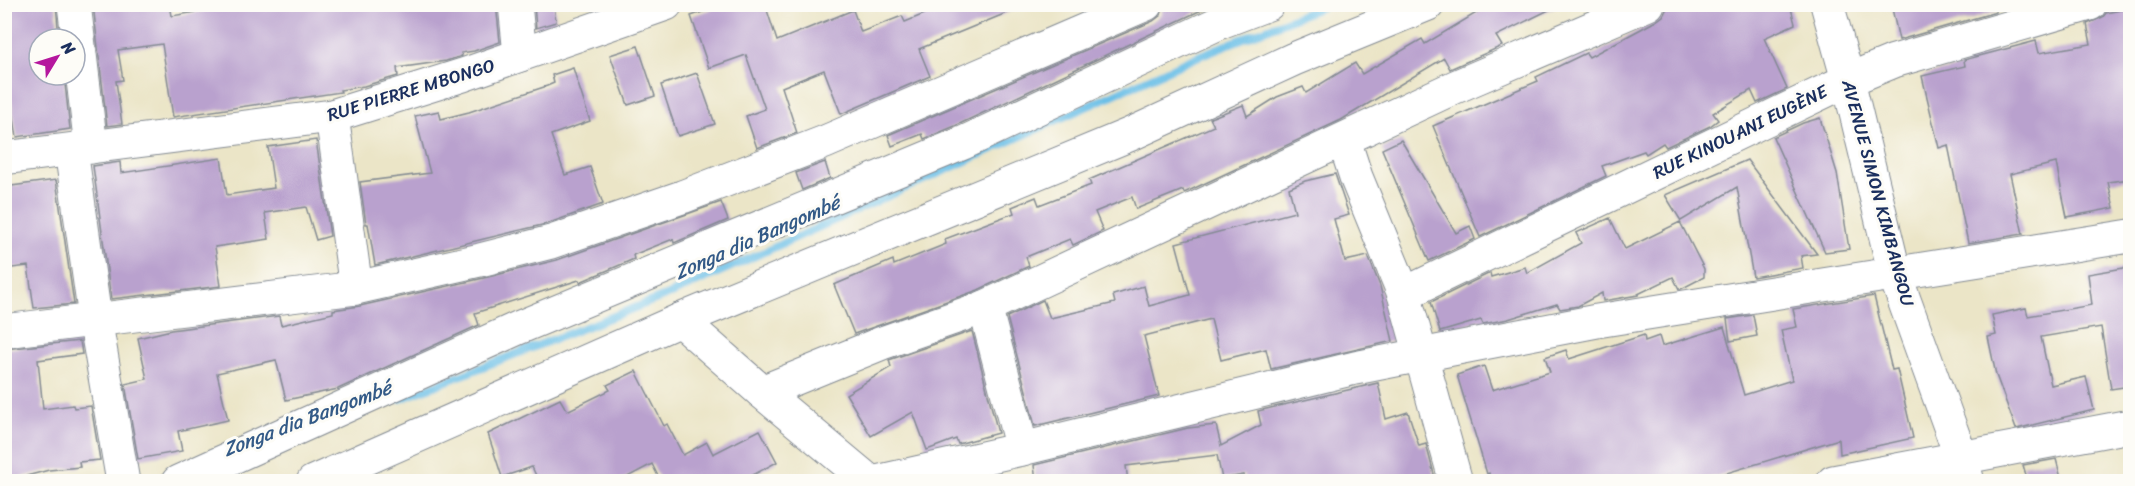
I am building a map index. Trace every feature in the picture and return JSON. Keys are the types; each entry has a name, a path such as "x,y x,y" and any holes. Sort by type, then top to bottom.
{"street":[{"path":"74,4 81,148 95,318 117,481"},
{"path":"515,4 520,55"},
{"name":"RUE PIERRE MBONGO","path":"4,158 332,116 463,75 666,4"},
{"path":"4,331 95,318 356,288 551,242 825,142 1146,4"},
{"path":"178,482 518,328 963,143 1223,21 1268,4"},
{"path":"316,481 680,320 1131,134 1294,59 1428,4"},
{"path":"762,392 882,343 985,307 1455,87 1648,4"},
{"name":"AVENUE SIMON KIMBANGOU","path":"1827,4 1848,80 1895,275 1965,469"},
{"name":"RUE KINOUANI EUGÈNE","path":"1404,294 1848,80 1894,61 2090,4"},
{"path":"332,116 356,288"},
{"path":"1344,140 1356,177 1404,294 1456,482"},
{"path":"876,482 1355,368 1421,355 1597,321 2130,236"},
{"path":"985,307 1022,449"},
{"path":"680,320 870,482"},
{"path":"1833,482 1965,469 2130,426"}],"building":[{"path":"4,4 56,4 58,27 27,27 27,87 65,87 70,129 17,137 4,58"},
{"path":"93,4 170,4 172,16 227,7 227,4 496,4 500,42 461,53 462,56 446,61 397,68 398,76 340,90 341,92 173,117 162,44 118,50 123,80 116,81 122,124 107,126"},
{"path":"534,4 554,4 556,22 536,28"},
{"path":"726,4 765,4 777,41 853,10 861,32 902,16 905,22 949,4 1026,5 919,49 930,76 841,114 824,70 782,87 797,133 757,148 746,116 765,109 746,55 709,68 691,16"},
{"path":"1164,4 1214,4 955,126 924,139 922,134 892,146 888,135 1153,21 1161,15"},
{"path":"1491,4 1561,4 1496,36 1502,46 1450,69 1444,58 1341,120 1184,193 1183,190 1136,209 1132,197 1095,212 1103,231 1073,245 1070,239 1026,257 1029,266 978,290 854,334 834,285 893,260 894,265 946,244 945,239 1014,213 1012,207 1036,197 1039,205 1091,185 1089,180 1214,126 1210,118 1243,105 1247,116 1277,97 1303,87 1306,93 1355,63 1362,74 1422,39 1425,44"},
{"path":"1669,4 1790,4 1795,24 1764,38 1787,89 1757,103 1751,90 1713,113 1718,120 1710,126 1666,147 1663,143 1646,154 1644,151 1602,166 1606,176 1480,237 1433,126 1538,81 1536,77 1586,53 1589,57 1656,21 1663,16"},
{"path":"1891,4 1994,4 1996,12 1899,40"},
{"path":"2130,8 2130,179 2108,182 2114,208 2067,217 2056,163 2010,174 2023,234 1968,243 1948,145 1939,148 1922,76 1965,66 1964,60 2036,41 2039,53 2091,44 2087,24 2103,17 2106,13"},
{"path":"638,46 655,96 628,105 610,55"},
{"path":"573,68 590,121 551,135 565,175 590,167 603,204 546,224 375,265 360,182 430,173 415,116 439,111 441,119 469,112 547,86 554,83 552,75"},
{"path":"697,73 715,124 678,136 661,85"},
{"path":"1820,118 1837,173 1849,249 1825,252 1773,137"},
{"path":"316,140 330,236 316,240 306,207 265,213 269,239 215,247 221,286 111,299 93,166 120,162 121,173 221,158 227,195 274,188 268,147"},
{"path":"1401,140 1456,233 1470,226 1475,239 1429,261 1382,149"},
{"path":"1747,160 1817,254 1801,256 1803,268 1753,277 1737,187 1681,221 1665,195"},
{"path":"825,162 830,178 802,190 796,173"},
{"path":"1335,174 1349,215 1334,219 1345,261 1368,256 1380,286 1393,341 1271,369 1266,349 1221,360 1211,319 1144,336 1159,396 1035,426 1007,317 1043,300 1050,318 1115,303 1113,295 1144,286 1149,306 1190,295 1176,243 1295,212 1289,188 1305,181"},
{"path":"56,180 74,304 34,308 28,266 4,269 4,187"},
{"path":"721,202 728,220 674,243 673,239 633,255 634,259 580,282 579,280 475,313 479,325 338,389 286,400 276,360 217,373 228,420 178,431 182,451 138,459 125,384 147,379 138,338 171,330 279,316 281,325 333,313 333,310 484,278 557,260"},
{"path":"1610,218 1625,249 1680,222 1704,269 1704,277 1681,289 1673,277 1638,295 1603,301 1602,293 1578,306 1560,309 1557,304 1508,319 1483,324 1481,320 1440,332 1431,302 1490,273 1491,277 1525,267 1527,273 1581,243 1576,233"},
{"path":"2130,267 2130,386 2111,389 2101,327 2041,337 2051,385 2086,377 2094,410 2016,429 1996,375 1988,337 1996,335 1992,315 2026,308 2028,316 2092,305 2088,274"},
{"path":"1874,296 1892,370 1897,369 1913,438 1840,454 1839,439 1697,482 1491,482 1489,473 1487,474 1457,375 1484,366 1492,390 1550,372 1545,357 1566,350 1569,359 1644,335 1645,341 1659,336 1662,346 1724,327 1744,395 1792,380 1781,330 1797,327 1793,309"},
{"path":"1753,315 1757,336 1730,341 1727,319"},
{"path":"972,331 998,433 958,444 956,439 927,450 913,412 871,436 846,394 891,367 889,360"},
{"path":"80,341 82,354 38,360 43,409 73,405 74,408 91,406 100,460 79,462 80,467 49,470 4,482 4,349"},
{"path":"636,371 664,426 667,424 683,455 707,442 713,454 760,430 777,462 740,482 661,482 652,464 618,482 539,482 532,467 502,477 488,434 560,399 567,411 610,390 607,385"},
{"path":"1378,383 1386,419 1408,412 1419,446 1426,444 1436,482 1245,482 1244,475 1222,479 1217,455 1126,466 1128,482 1036,482 1034,465 1188,428 1216,425 1221,446 1261,425 1258,411"},
{"path":"2056,459 2062,482 2028,482 2023,465"}],"waterway":[{"name":"Zonga dia Bangombé","path":"400,399 673,293 1201,55 1329,4"}]}
